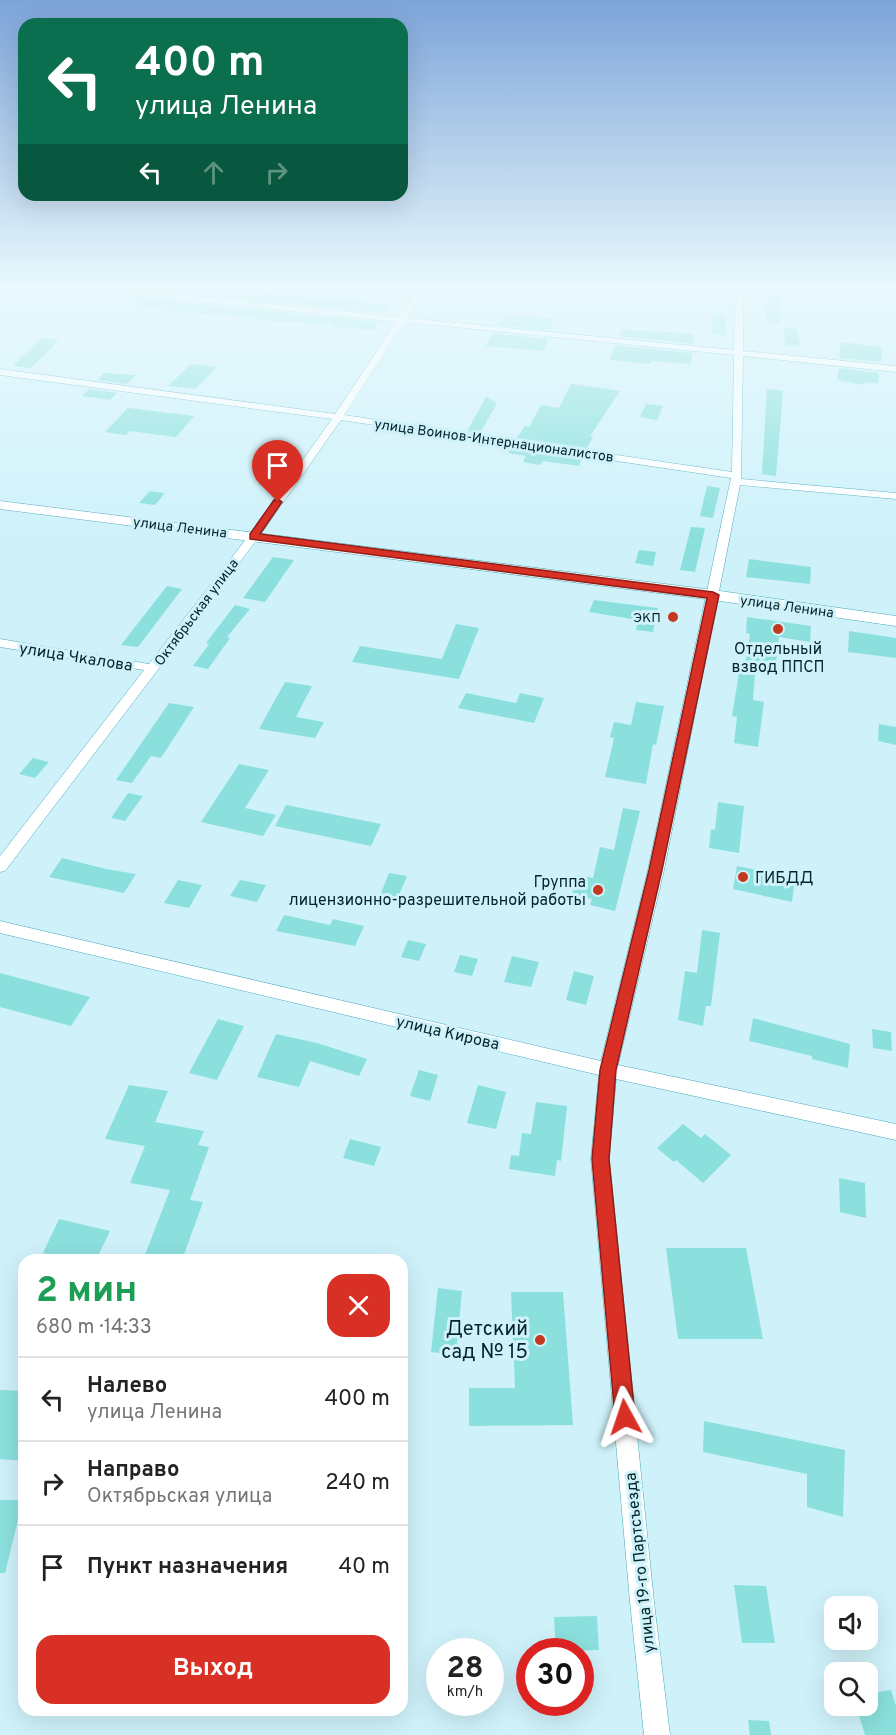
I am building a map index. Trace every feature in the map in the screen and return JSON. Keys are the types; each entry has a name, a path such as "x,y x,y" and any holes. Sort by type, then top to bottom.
{"main road":[{"name":"улица Ленина","path":"0,505 713,595 896,621"}],"street":[{"name":"Октябрьская улица","path":"0,867 254,536 368,371"},
{"name":"улица 19-го Партсъезда","path":"657,1735 642,1602 600,1159 608,1070 656,870 737,479 739,371"},
{"name":"улица Воинов-Интернационалистов","path":"0,372 338,417 737,479 896,496"},
{"name":"улица Чкалова","path":"0,643 153,668"},
{"name":"улица Кирова","path":"0,927 608,1070 896,1132"}],"building":[{"path":"184,371 213,371 195,389 168,386"},
{"path":"839,371 879,373 878,383 865,382 865,385 837,380"},
{"path":"104,373 136,375 127,384 98,380"},
{"path":"571,384 620,391 590,436 593,437 587,448 517,438 525,426 529,427 541,405 559,408"},
{"path":"89,389 117,393 110,400 82,396"},
{"path":"767,389 783,391 776,476 762,474"},
{"path":"486,397 497,403 480,433 467,431"},
{"path":"646,404 663,406 657,420 640,417"},
{"path":"128,408 194,416 176,437 129,431 126,435 105,432"},
{"path":"511,448 582,458 579,466 543,461 540,465 523,462 526,456 508,453"},
{"path":"707,486 720,488 713,518 700,516"},
{"path":"150,491 165,493 155,505 139,503"},
{"path":"691,527 705,528 695,572 680,570"},
{"path":"639,550 656,552 653,566 635,563"},
{"path":"273,557 294,560 265,602 243,598"},
{"path":"749,559 811,567 810,584 746,577"},
{"path":"167,586 182,589 138,647 121,645"},
{"path":"594,600 658,608 653,632 636,630 638,620 589,612"},
{"path":"235,605 250,609 227,637 230,638 208,669 193,666 209,644 206,643"},
{"path":"747,617 811,626 810,642 779,637 775,671 745,666 750,634 746,633"},
{"path":"456,624 479,628 459,679 352,662 360,646 442,659"},
{"path":"849,631 896,638 896,658 848,652"},
{"path":"739,673 755,675 753,700 764,702 758,747 734,743 737,717 732,716"},
{"path":"285,682 312,686 296,717 324,722 315,738 259,729"},
{"path":"466,693 516,703 520,693 544,698 534,723 458,708"},
{"path":"636,702 664,706 656,745 653,744 646,784 605,777 614,738 610,737 614,722 631,725"},
{"path":"169,703 194,707 161,758 151,756 132,783 116,780"},
{"path":"879,724 896,727 896,745 878,741"},
{"path":"33,758 49,762 35,778 19,774"},
{"path":"239,764 269,770 245,808 276,815 263,836 201,822"},
{"path":"128,793 143,796 125,821 111,818"},
{"path":"718,802 744,806 739,853 709,848 711,829 715,830"},
{"path":"286,805 381,824 371,846 275,826"},
{"path":"623,808 640,811 615,911 590,905 592,899 572,894 578,875 593,878 600,847 614,850"},
{"path":"62,858 136,874 124,893 49,877"},
{"path":"737,866 795,878 792,902 733,889"},
{"path":"389,873 407,876 396,902 379,898"},
{"path":"178,880 202,885 189,908 164,903"},
{"path":"240,880 266,885 257,902 230,896"},
{"path":"284,915 330,925 333,919 364,926 355,946 276,931"},
{"path":"702,930 720,933 711,1006 706,1006 703,1026 678,1020 685,971 697,973"},
{"path":"408,940 426,944 419,961 401,957"},
{"path":"460,955 478,959 472,976 454,972"},
{"path":"512,956 539,962 531,987 504,982"},
{"path":"574,971 594,976 586,1005 566,1000"},
{"path":"0,973 90,997 71,1026 0,1007"},
{"path":"753,1018 850,1044 848,1068 812,1059 812,1056 749,1041"},
{"path":"218,1019 244,1026 217,1080 189,1073"},
{"path":"872,1029 891,1032 892,1051 873,1048"},
{"path":"276,1034 317,1043 367,1059 359,1076 310,1061 299,1087 257,1077"},
{"path":"419,1070 438,1075 430,1101 410,1096"},
{"path":"129,1085 168,1091 155,1122 204,1131 198,1145 209,1147 190,1200 203,1202 184,1254 145,1254 170,1190 130,1183 145,1146 105,1139"},
{"path":"478,1085 506,1092 496,1129 467,1123"},
{"path":"536,1102 567,1106 561,1161 557,1160 555,1176 509,1169 511,1155 519,1156 522,1133 531,1134"},
{"path":"683,1124 701,1138 705,1134 731,1155 703,1183 676,1160 674,1162 657,1148"},
{"path":"350,1139 381,1147 374,1166 343,1158"},
{"path":"839,1178 865,1183 866,1218 840,1212"},
{"path":"59,1219 110,1231 99,1254 43,1253"},
{"path":"666,1248 746,1248 763,1339 678,1339"},
{"path":"438,1288 462,1291 456,1355 431,1352"},
{"name":"Детский сад № 15","path":"511,1292 563,1292 573,1425 469,1426 469,1388 515,1388"},
{"path":"0,1390 18,1391 18,1460 0,1459"},
{"path":"704,1421 845,1450 843,1517 807,1507 807,1474 703,1452"},
{"path":"0,1500 18,1500 18,1520 5,1573 0,1573"},
{"path":"734,1585 766,1586 775,1643 742,1643"},
{"path":"597,1616 599,1650 594,1650 594,1638 555,1638 554,1617"},
{"path":"891,1690 896,1706 896,1735 865,1735 859,1716 878,1716 878,1692"},
{"path":"748,1720 769,1721 771,1735 750,1735"}],"place":[{"name":"ЭКП","path":"673,617"},
{"name":"Отдельный взвод ППСП","path":"778,629"},
{"name":"ГИБДД","path":"743,877"},
{"name":"Группа лицензионно-разрешительной работы","path":"598,890"},
{"name":"Детский сад № 15","path":"540,1340"}],"route":[{"path":"278,502 254,536 713,595 656,870 608,1070 600,1159 625,1417"}]}
